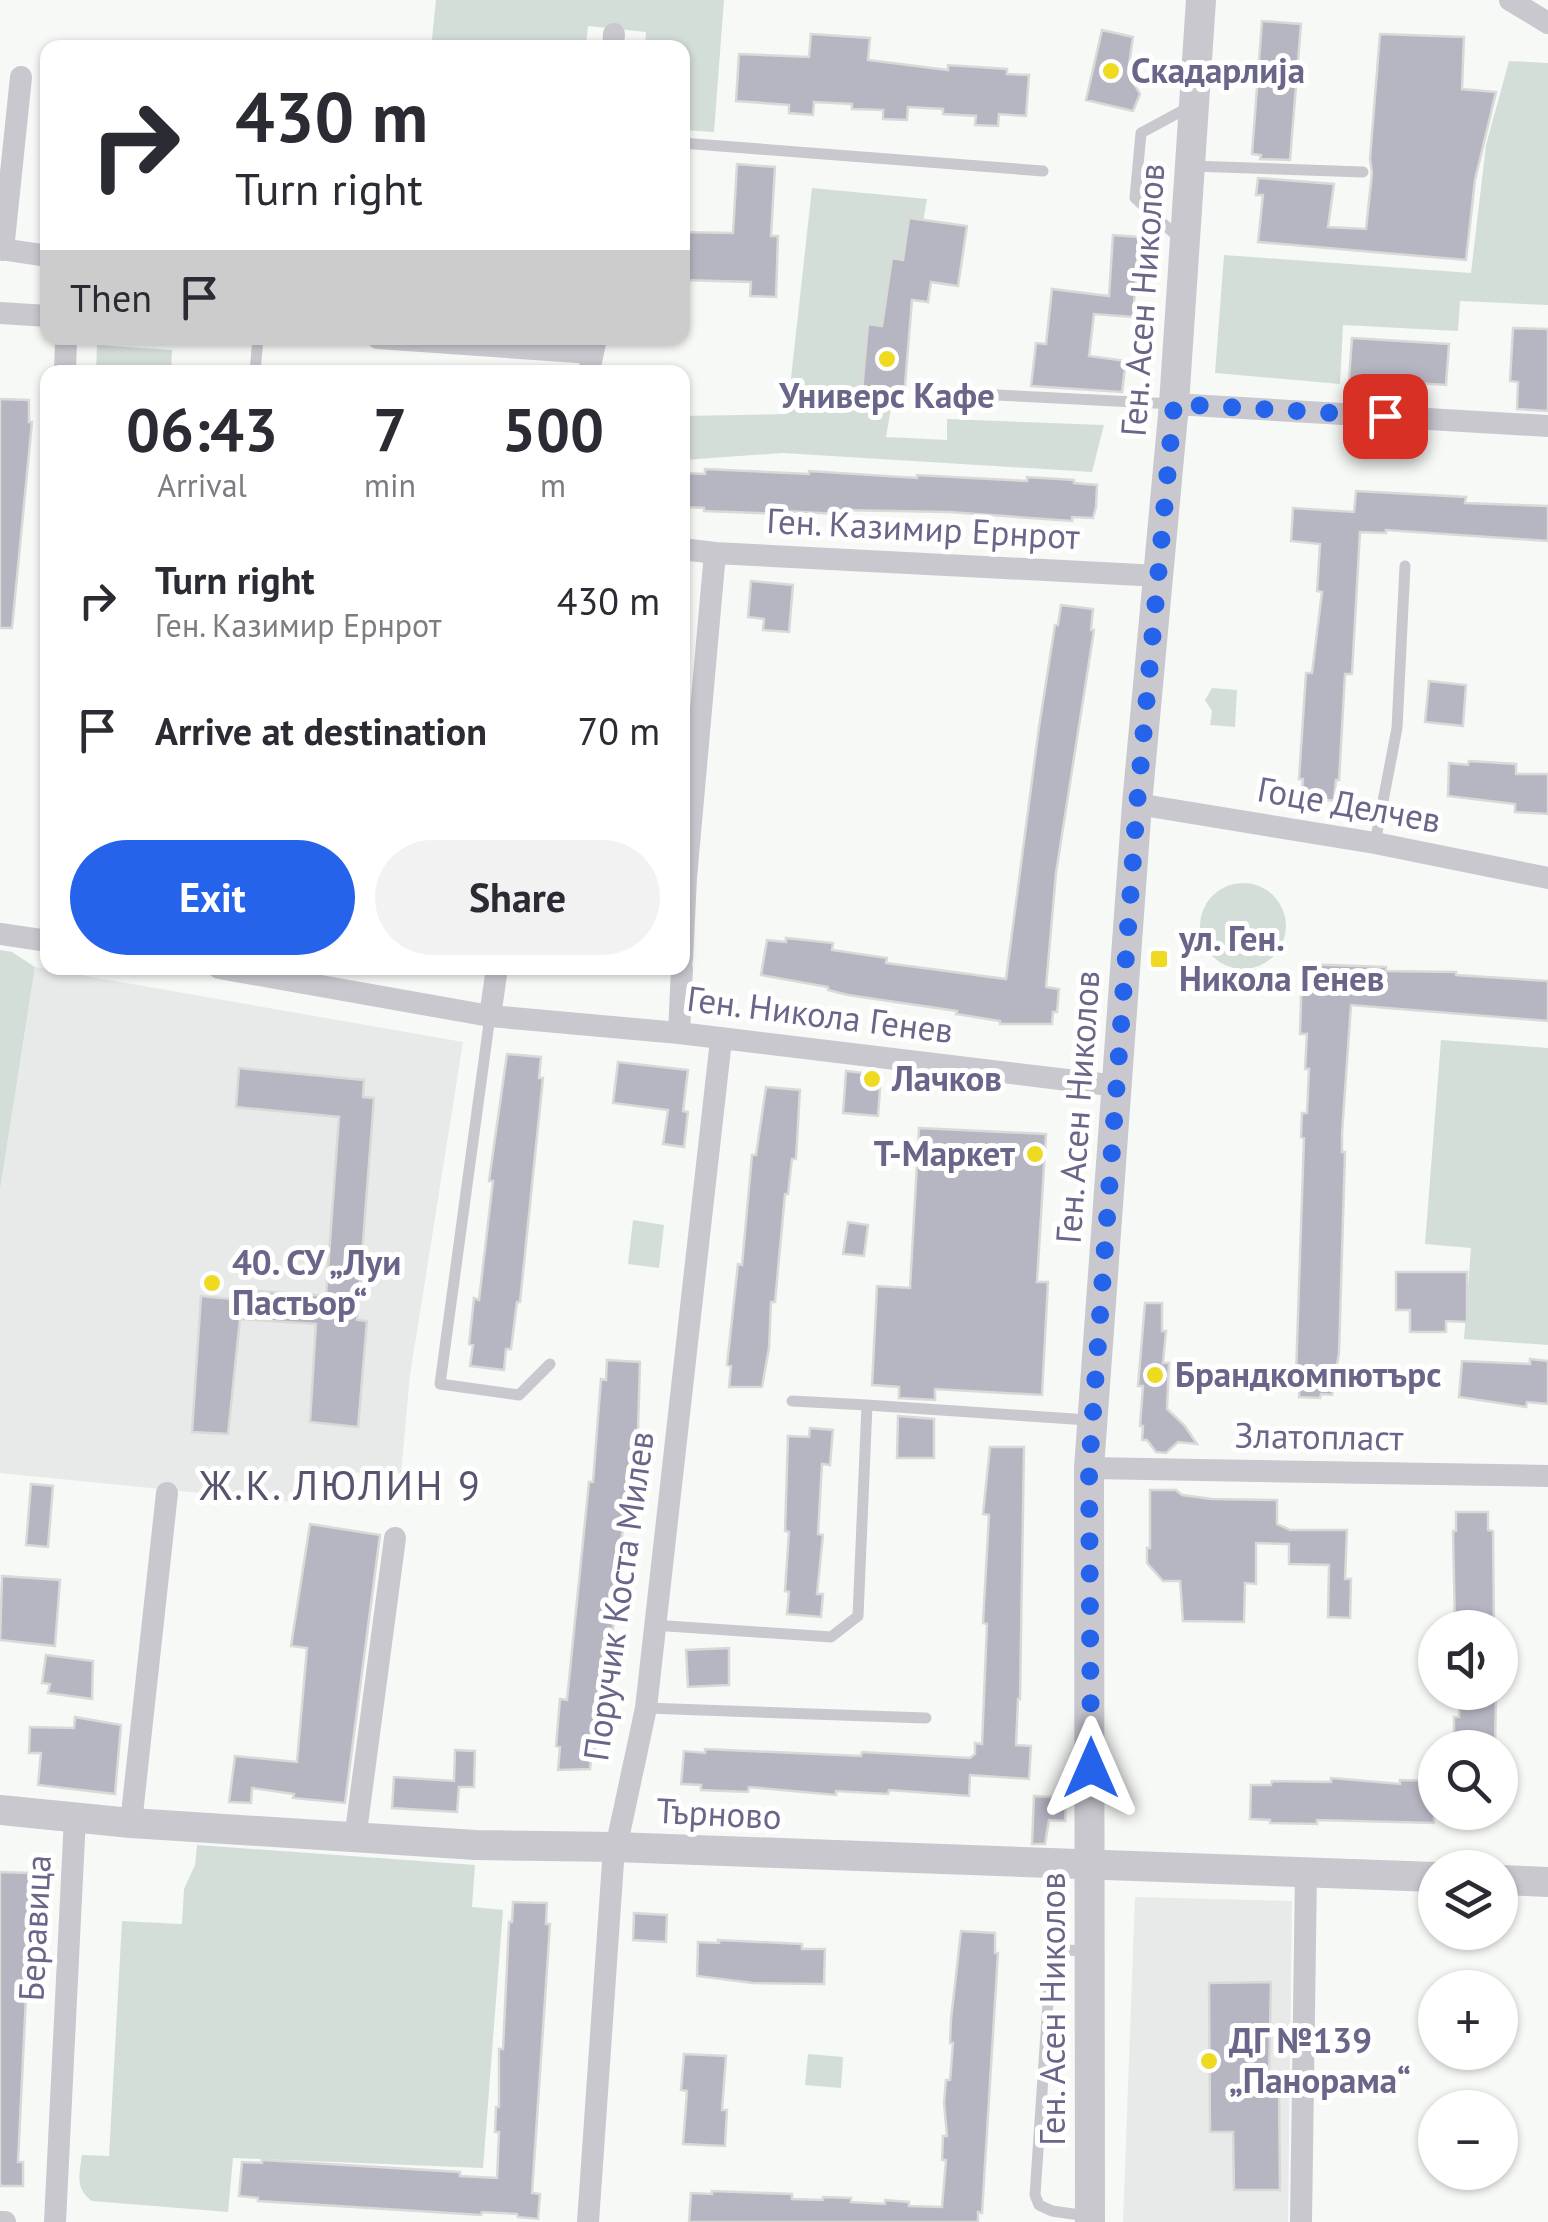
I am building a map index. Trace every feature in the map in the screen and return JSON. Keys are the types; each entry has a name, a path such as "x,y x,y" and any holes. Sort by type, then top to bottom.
{"street":[{"name":"Ген. Асен Николов","path":"1090,2219 1089,1468 1137,804 1174,404 1201,0"},
{"path":"1510,0 1548,22"},
{"path":"21,77 2,250 40,255"},
{"path":"0,313 40,316"},
{"path":"472,345 592,354"},
{"path":"1174,404 1548,426"},
{"name":"Ген. Казимир Ернрот","path":"690,550 1159,576"},
{"path":"690,833 715,553"},
{"name":"Гоце Делчев","path":"1137,804 1375,843 1548,878"},
{"path":"0,934 40,940"},
{"name":"Ген. Никола Генев","path":"259,975 490,1016 679,1033 1116,1086"},
{"path":"490,1016 496,975"},
{"path":"679,1033 682,975"},
{"name":"Поручик Коста Милев","path":"588,2222 615,1847 646,1708 721,1040"},
{"name":"Златопласт","path":"1089,1468 1548,1476"},
{"path":"131,1823 167,1493"},
{"path":"355,1839 395,1538"},
{"name":"Търново","path":"0,1810 131,1823 476,1846 615,1847 1418,1876"},
{"name":"Беравица","path":"55,2222 75,1817"},
{"path":"1300,2222 1306,1872"},
{"path":"1518,1881 1548,1882"}],"lane":[{"path":"1185,244 1135,198 1141,133 1195,104"},
{"path":"690,144 1043,171"},
{"path":"1191,166 1363,172"},
{"path":"996,396 1174,404"},
{"path":"1375,843 1398,728 1405,566"},
{"path":"490,1016 440,1384 519,1395 550,1364"},
{"path":"792,1401 1092,1420"},
{"path":"653,1625 831,1637 858,1616 867,1405"},
{"path":"646,1708 926,1718"},
{"path":"1090,2219 1052,2212 1038,2205 1034,2195 1051,1959 1066,1950 1091,1951"}],"shaded area":[{"path":"436,0 724,0 714,132 690,130 690,40 645,40 646,32 588,26 587,40 432,40"},
{"path":"1509,61 1548,63 1548,305 1460,301 1458,331 1343,325 1340,384 1215,373 1224,255 1471,273 1486,145"},
{"path":"812,188 927,199 886,437 947,440 947,419 1104,425 1092,472 783,453 690,460 690,416 787,414"},
{"path":"97,345 172,350 171,365 96,365"},
{"path":"1212,688 1237,690 1235,727 1210,725 1212,711 1205,700"},
{"path":"1235,883 1251,883 1274,895 1283,909 1283,943 1274,957 1251,969 1235,969 1219,962 1207,950 1200,934 1200,918 1207,902 1219,890"},
{"path":"0,950 12,952 35,967 0,1190"},
{"name":"40. СУ „Луи Пастьор“","path":"35,967 40,968 40,975 81,975 463,1042 410,1375 401,1473 296,1472 291,1502 0,1473 0,1190"},
{"path":"1441,1040 1548,1048 1548,1345 1464,1339 1471,1248 1425,1244"},
{"path":"633,1220 664,1225 659,1268 628,1264"},
{"path":"197,1845 475,1865 472,1907 503,1910 483,2168 233,2158 228,2212 92,2201 83,2192 82,2155 109,2156 122,1921 182,1924 184,1889 195,1865"},
{"name":"ДГ №139 „Панорама“","path":"1135,1897 1292,1901 1288,2222 1123,2222"},
{"path":"808,2054 843,2057 841,2088 805,2085"}],"building":[{"path":"1262,21 1301,24 1290,160 1260,159 1261,155 1252,154"},
{"path":"1102,30 1133,37 1128,73 1140,94 1133,111 1086,100"},
{"path":"811,34 870,38 868,60 948,70 948,65 1007,69 1007,74 1029,75 1026,116 999,114 998,126 975,125 976,116 943,114 943,109 908,107 907,120 883,119 883,110 852,109 852,104 814,102 813,115 789,113 789,105 736,101 739,54 809,57"},
{"path":"1380,34 1464,37 1462,89 1496,92 1475,180 1466,260 1258,242 1263,195 1256,195 1258,178 1334,184 1328,227 1366,229"},
{"path":"737,164 775,167 771,236 778,236 776,297 750,296 751,282 690,280 690,232 733,233"},
{"path":"909,218 967,226 958,286 931,282 928,302 912,300 904,397 879,395 878,404 861,402 868,324 882,326 892,258 903,260"},
{"path":"1113,235 1139,237 1133,317 1094,314 1089,356 1126,361 1122,392 1031,386 1036,343 1046,344 1052,289 1109,296"},
{"path":"1513,328 1548,329 1548,411 1517,409 1518,382 1510,381"},
{"path":"1352,338 1449,344 1446,385 1349,379"},
{"path":"0,399 29,400 32,422 12,628 0,628"},
{"path":"705,469 1074,480 1097,485 1096,507 1093,518 1072,517 1072,521 949,512 704,511 690,507 690,473 705,474"},
{"path":"1356,491 1466,497 1465,503 1548,506 1548,541 1386,530 1360,532 1352,674 1345,674 1339,780 1334,800 1301,801 1306,673 1312,673 1322,592 1317,591 1320,544 1291,541 1293,508 1354,512"},
{"path":"751,581 793,585 789,632 763,630 764,619 748,617"},
{"path":"1061,605 1093,609 1094,630 1056,873 1046,987 1059,989 1052,1024 1000,1024 956,1014 957,1011 848,995 828,987 761,975 767,940 786,942 786,938 833,943 832,950 887,958 886,963 1006,979 1039,727"},
{"path":"1429,681 1466,685 1463,726 1425,722"},
{"path":"1469,761 1516,764 1516,774 1548,774 1548,814 1515,812 1515,804 1448,796 1449,763 1468,765"},
{"path":"1302,964 1548,981 1548,1021 1351,1005 1342,1133 1345,1152 1339,1353 1332,1395 1321,1394 1320,1398 1299,1397 1300,1374 1296,1374 1302,1113 1307,1113 1309,1069 1305,1069 1307,1034 1300,1034"},
{"path":"507,1054 541,1057 539,1078 543,1078 520,1302 504,1370 470,1366 473,1345 469,1344 474,1298 479,1300 493,1181 489,1181"},
{"path":"618,1062 688,1070 684,1147 663,1144 668,1110 613,1103"},
{"path":"239,1068 364,1080 363,1097 374,1098 357,1320 367,1321 358,1427 310,1422 316,1324 240,1319 228,1434 192,1432 201,1296 231,1299 232,1289 326,1296 339,1117 236,1107"},
{"path":"846,1071 881,1075 878,1116 843,1113"},
{"path":"766,1087 800,1090 796,1159 792,1159 785,1194 762,1387 729,1387 731,1366 727,1365 738,1264 742,1265 752,1155 756,1155"},
{"path":"919,1128 1046,1134 1037,1282 1048,1282 1042,1395 935,1389 935,1400 899,1398 899,1387 872,1385 877,1286 910,1288"},
{"path":"848,1222 868,1225 864,1256 843,1254"},
{"path":"1396,1272 1467,1272 1467,1322 1446,1321 1446,1332 1410,1332 1410,1310 1396,1310"},
{"path":"1145,1303 1162,1303 1162,1331 1166,1331 1163,1363 1169,1363 1167,1409 1197,1444 1178,1442 1166,1453 1156,1452 1147,1440 1142,1440 1140,1426 1143,1386 1138,1386"},
{"path":"1530,1359 1548,1361 1548,1404 1527,1402 1526,1407 1459,1397 1462,1361 1530,1364"},
{"path":"607,1360 640,1362 638,1430 627,1485 613,1628 595,1750 592,1749 590,1769 558,1770 560,1699 567,1700 601,1379 606,1380"},
{"path":"898,1416 934,1419 934,1458 897,1458"},
{"path":"810,1428 833,1430 830,1465 822,1464 818,1534 823,1535 817,1594 823,1594 821,1617 787,1614 789,1592 785,1591 788,1436 809,1437"},
{"path":"990,1447 1024,1447 1016,1745 1031,1746 1029,1779 970,1775 969,1796 889,1790 888,1794 836,1791 836,1795 749,1787 748,1792 701,1790 701,1785 681,1784 684,1751 861,1756 862,1752 970,1758 975,1754 975,1743 982,1744 989,1515 983,1514"},
{"path":"31,1484 53,1486 48,1547 26,1545"},
{"path":"1150,1490 1176,1490 1182,1495 1212,1499 1277,1500 1277,1524 1290,1530 1347,1530 1345,1579 1351,1579 1350,1618 1328,1617 1329,1565 1289,1564 1289,1544 1256,1543 1256,1584 1245,1583 1244,1622 1183,1621 1180,1581 1163,1581 1147,1563"},
{"path":"1456,1512 1488,1512 1488,1530 1493,1531 1494,1610 1455,1610"},
{"path":"310,1524 380,1535 345,1803 293,1798 294,1794 252,1788 251,1803 229,1802 235,1756 297,1762 307,1648 291,1646"},
{"path":"2,1576 60,1580 55,1646 0,1640"},
{"path":"729,1648 729,1685 688,1687 686,1650"},
{"path":"46,1655 93,1661 92,1699 48,1693 50,1684 42,1683"},
{"path":"1459,1710 1496,1710 1495,1730 1454,1730 1454,1717 1459,1717"},
{"path":"75,1717 121,1725 115,1794 38,1785 41,1753 29,1753 30,1727 74,1728"},
{"path":"455,1750 475,1751 474,1787 459,1787 457,1812 392,1808 394,1777 454,1781"},
{"path":"1331,1778 1400,1784 1400,1780 1418,1781 1418,1823 1270,1823 1250,1819 1251,1785 1271,1785 1272,1781 1331,1782"},
{"path":"1034,1796 1066,1798 1065,1821 1049,1820 1045,1844 1032,1844"},
{"path":"0,1872 29,1873 31,1893 18,2162 23,2162 23,2186 1,2186 0,2182"},
{"path":"513,1902 547,1903 546,1924 550,1924 532,2193 540,2194 538,2219 517,2214 258,2201 239,2196 242,2162 262,2160 460,2172 460,2176 497,2178 499,2049 503,2049"},
{"path":"634,1913 667,1915 666,1942 633,1940"},
{"path":"961,1931 995,1933 998,1953 982,2213 978,2212 978,2222 689,2222 691,2193 712,2191 792,2194 792,2199 851,2198 851,2202 885,2204 885,2200 909,2202 909,2206 942,2207 946,2160 942,2160 943,2136 947,2136 944,2103 946,2080 950,2080 951,2019"},
{"path":"718,1940 802,1944 802,1949 825,1949 824,1984 753,1983 697,1976 698,1942 719,1943"},
{"path":"1271,1982 1269,2080 1279,2080 1280,2190 1234,2190 1233,2132 1210,2132 1209,1983"},
{"path":"684,2054 726,2056 722,2110 727,2110 725,2146 683,2144 687,2091 681,2090"}],"place":[{"name":"Скадарлиjа","path":"1111,71"},
{"name":"Универс Кафе","path":"887,359"},
{"name":"ул. Ген. Никола Генев","path":"1159,959"},
{"name":"Лачков","path":"872,1079"},
{"name":"Т-Маркет","path":"1035,1154"},
{"name":"40. СУ „Луи Пастьор“","path":"212,1283"},
{"name":"Брандкомпютърс","path":"1155,1375"},
{"name":"ДГ №139 „Панорама“","path":"1209,2061"}],"district":[{"name":"Ж.К. ЛЮЛИН 9","path":"341,1486"}],"route":[{"path":"1091,1768 1089,1468 1137,804 1174,404 1385,416"}]}
